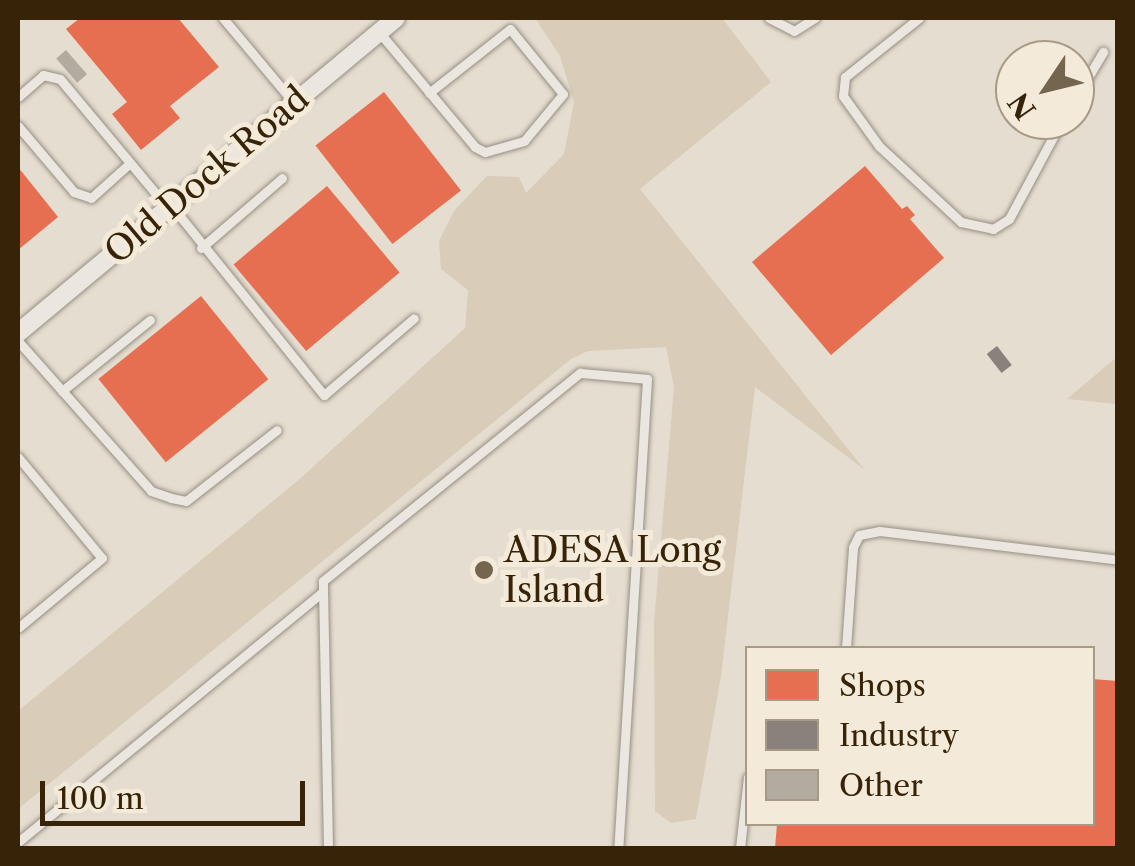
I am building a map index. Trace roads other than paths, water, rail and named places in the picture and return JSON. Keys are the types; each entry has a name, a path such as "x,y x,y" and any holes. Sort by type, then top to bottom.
{"street":[{"name":"Old Dock Road","path":"18,333 396,18"}],"lane":[{"path":"223,18 294,103"},
{"path":"769,18 778,28 794,31 815,18"},
{"path":"919,18 845,77 843,96 880,146 961,222 994,229 1009,219 1051,140"},
{"path":"378,32 474,148 495,152 524,141 562,94 510,29 430,93"},
{"path":"1095,65 1103,52"},
{"path":"18,96 43,75 60,79 324,395 414,318"},
{"path":"18,126 74,192 91,198 130,163"},
{"path":"201,248 282,178"},
{"path":"62,391 150,320"},
{"path":"18,341 151,491 186,501 277,430"},
{"path":"328,848 323,581 572,376 647,379 618,848"},
{"path":"18,458 102,558 18,628"},
{"path":"846,646 853,547 860,534 880,532 1118,560"},
{"path":"18,842 322,592"},
{"path":"740,848 745,804"}],"place":[{"name":"ADESA Long Island","path":"484,570"}]}
